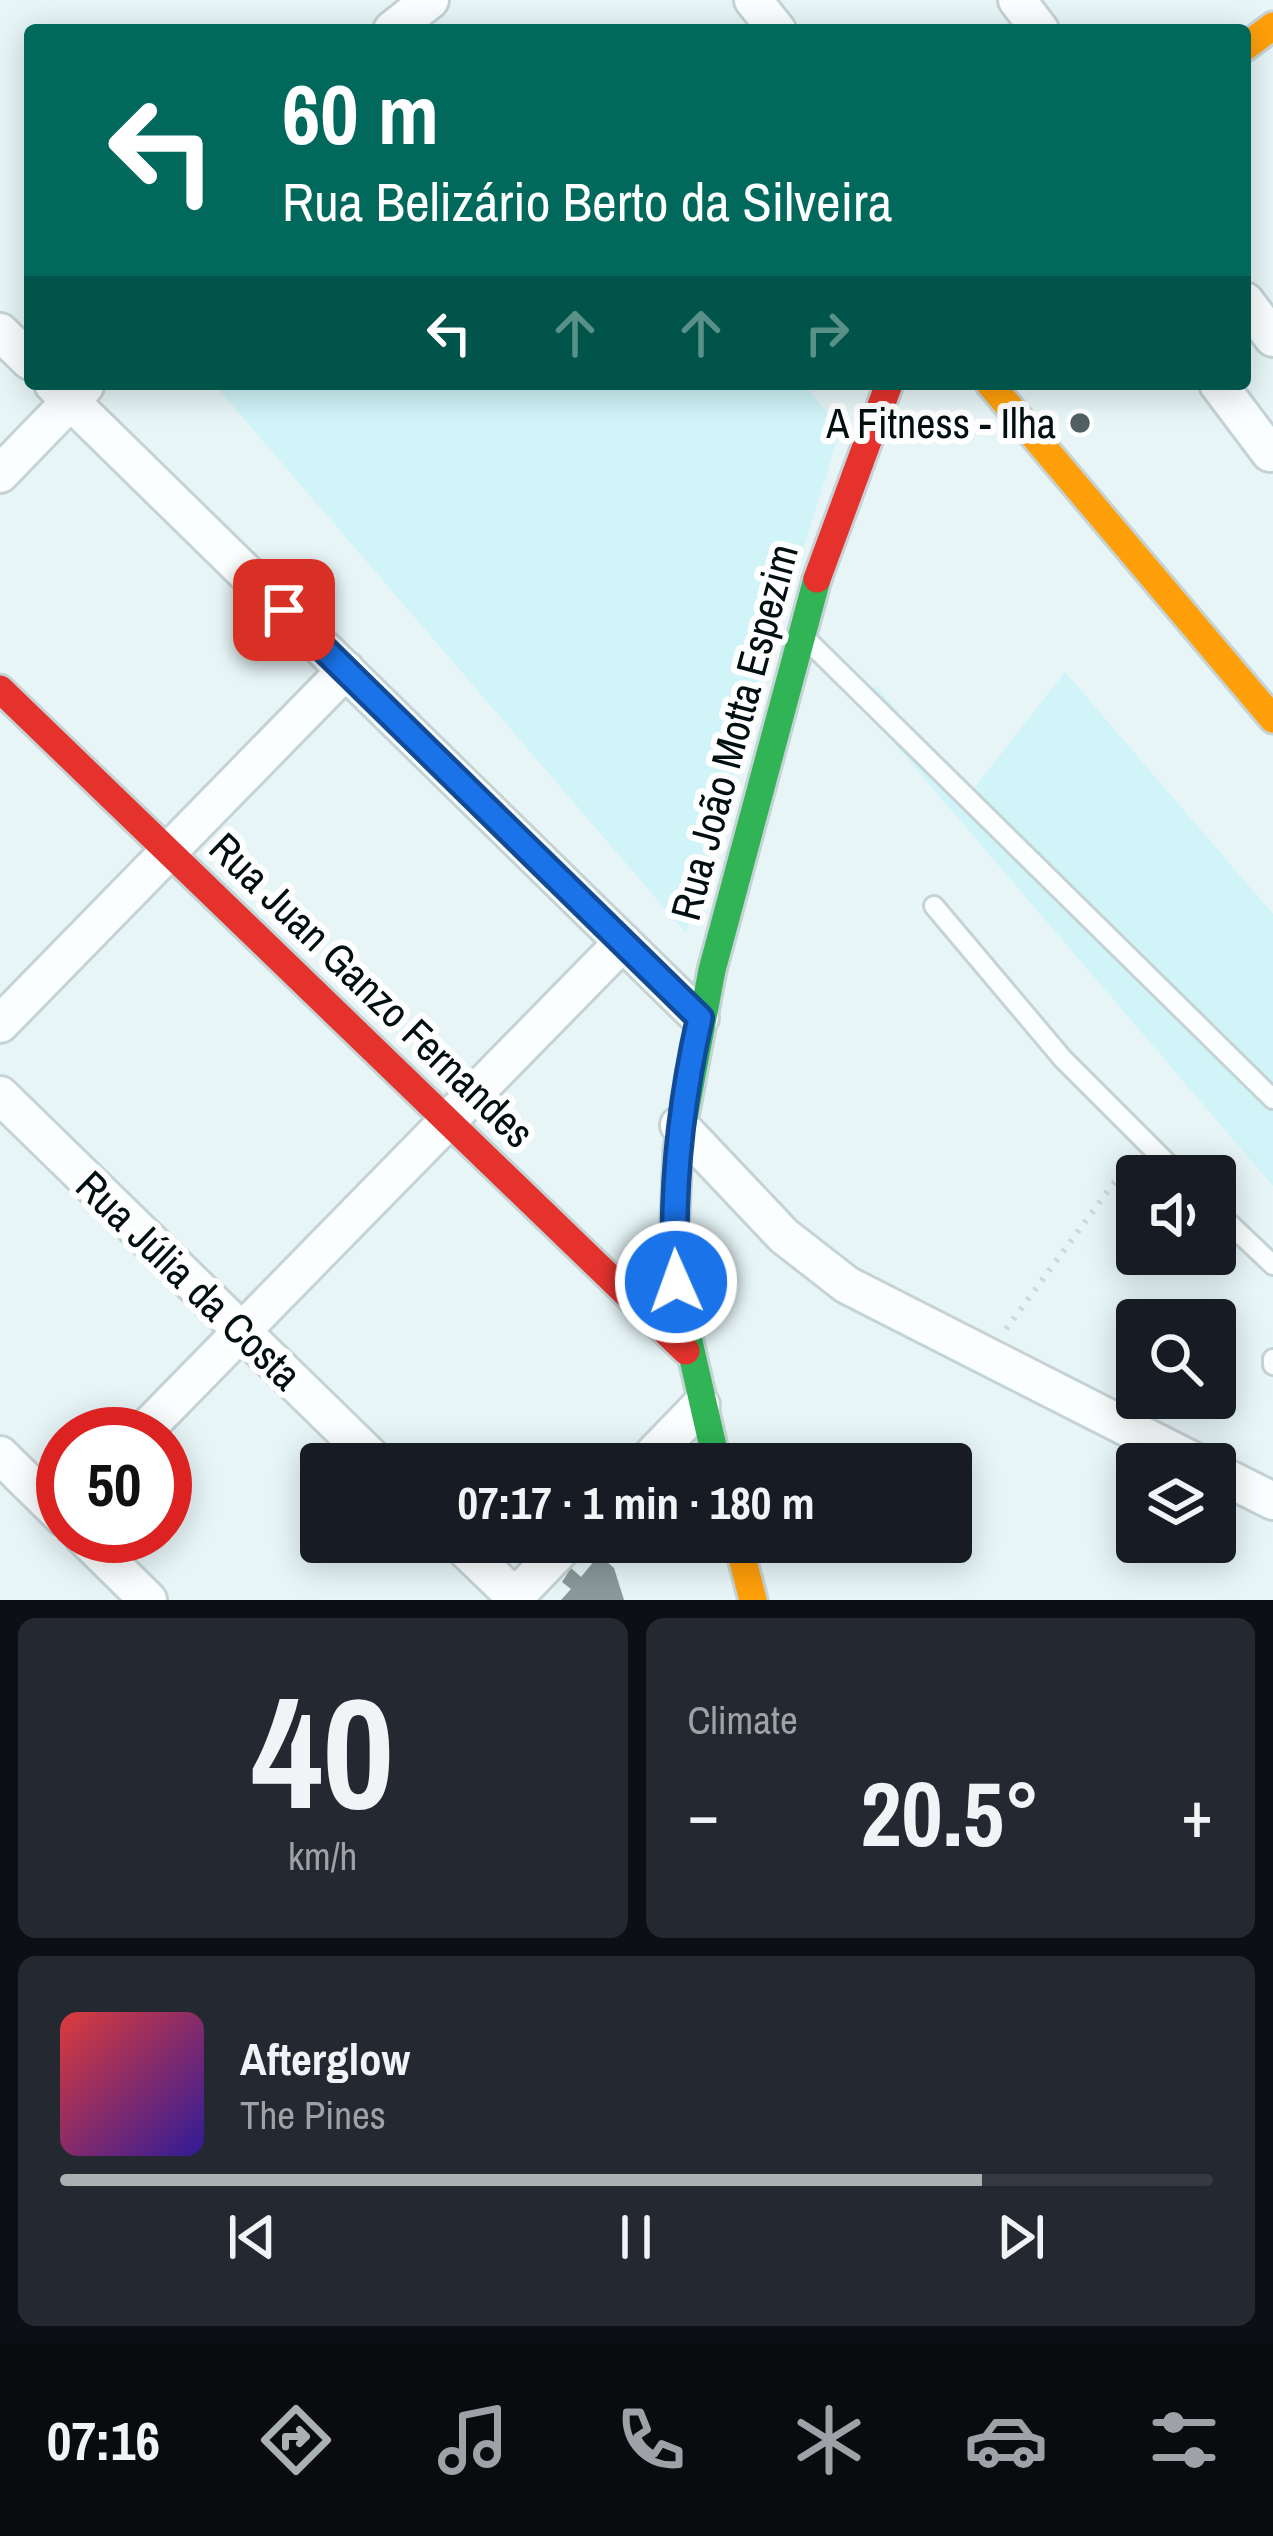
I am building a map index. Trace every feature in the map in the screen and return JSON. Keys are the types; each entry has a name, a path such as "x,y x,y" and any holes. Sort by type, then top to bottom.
{"street":[{"path":"400,24 430,0"},
{"path":"753,0 772,24"},
{"path":"1017,0 1035,24"},
{"path":"1251,309 1273,338"},
{"path":"0,332 24,355"},
{"path":"0,474 70,390 700,1018"},
{"name":"Rua João Motta Espezim","path":"711,1443 686,1351 674,1238 679,1125 700,1018 802,634 835,524 887,390"},
{"path":"995,390 1273,719"},
{"path":"1223,390 1270,453"},
{"path":"0,1024 346,670"},
{"name":"Rua Juan Ganzo Fernandes","path":"0,689 686,1351"},
{"path":"167,1407 623,942"},
{"name":"Rua Júlia da Costa","path":"0,1095 357,1443"},
{"path":"679,1125 816,1264 879,1303 1158,1443"},
{"path":"665,1443 701,1406"},
{"path":"0,1455 36,1490"},
{"path":"1236,1483 1273,1502"},
{"path":"110,1563 148,1600"},
{"path":"479,1563 515,1599 548,1563"},
{"path":"743,1563 753,1600"}],"lane":[{"path":"802,634 1273,1099"},
{"path":"934,906 1064,1059 1158,1155"},
{"path":"1236,1230 1273,1265"}],"path":[{"path":"986,1356 1144,1142"}],"shaded area":[{"path":"219,390 808,390 841,427 686,933"},
{"path":"1065,672 1273,914 1273,1186 858,701 876,686 968,796"}],"building":[{"path":"592,1563 608,1563 624,1600 561,1600 571,1589 562,1582 571,1568 581,1577"}],"traffic: fast":[{"path":"712,1443 679,1298 674,1240 678,1149 712,970 817,579"}],"traffic: slow":[{"path":"1251,42 1273,26"},
{"path":"995,390 1273,719"},
{"path":"743,1563 753,1600"}],"traffic: jam":[{"path":"817,579 887,390"},
{"path":"0,689 686,1351"}],"place":[{"name":"A Fitness - Ilha","path":"1080,423"}],"route":[{"path":"284,610 700,1018 679,1125 674,1183 676,1282"}]}
